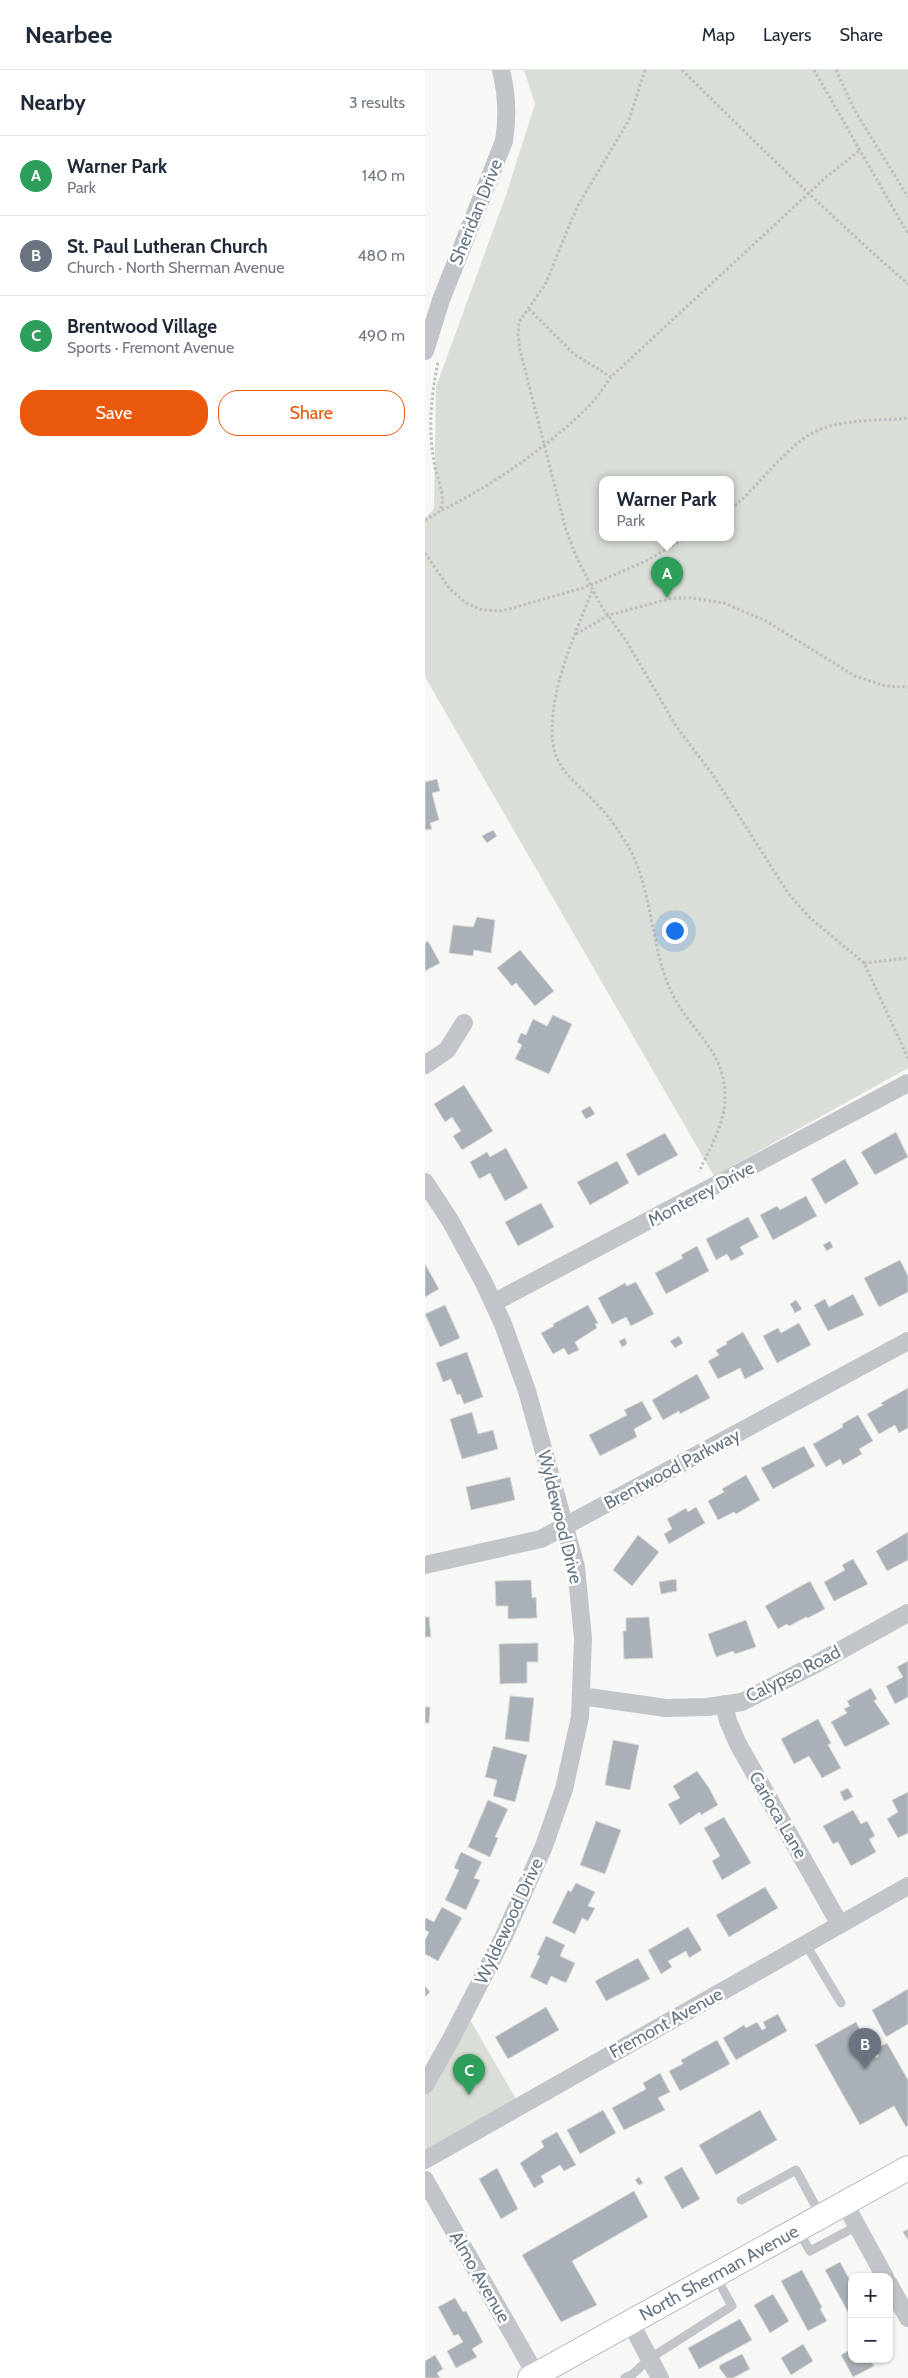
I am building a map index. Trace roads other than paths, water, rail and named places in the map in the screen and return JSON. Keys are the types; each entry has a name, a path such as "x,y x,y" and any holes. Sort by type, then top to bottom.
{"street":[{"name":"Sheridan Drive","path":"432,353 441,300 504,140 507,119 506,90 501,70"},
{"path":"425,1064 447,1050 455,1041 464,1024"},
{"name":"Monterey Drive","path":"493,1303 908,1083"},
{"name":"Wyldewood Drive","path":"425,1182 451,1222 493,1303 527,1391 576,1567 583,1638 580,1717 564,1789 544,1846 504,1936 425,2085"},
{"name":"Brentwood Parkway","path":"425,1565 541,1539 908,1341"},
{"name":"Calypso Road","path":"581,1696 666,1708 741,1702 814,1665 908,1613"},
{"name":"Carioca Lane","path":"724,1704 728,1721 738,1744 839,1923"},
{"name":"Fremont Avenue","path":"425,2160 839,1923 908,1886"},
{"name":"North Sherman Avenue","path":"542,2375 630,2322 908,2168"},
{"name":"Almo Avenue","path":"425,2180 542,2375"},
{"path":"845,2204 883,2273"},
{"path":"893,2291 908,2318"},
{"path":"630,2322 660,2378"}],"lane":[{"path":"805,1943 841,2003"},
{"path":"741,2200 796,2170 821,2216"},
{"path":"797,2230 810,2251 857,2226"},
{"path":"625,2378 633,2374 649,2359 732,2306 715,2275"}],"place":[{"name":"Warner Park","path":"667,598"},
{"name":"St. Paul Lutheran Church","path":"865,2069"},
{"name":"Brentwood Village","path":"469,2095"}]}
